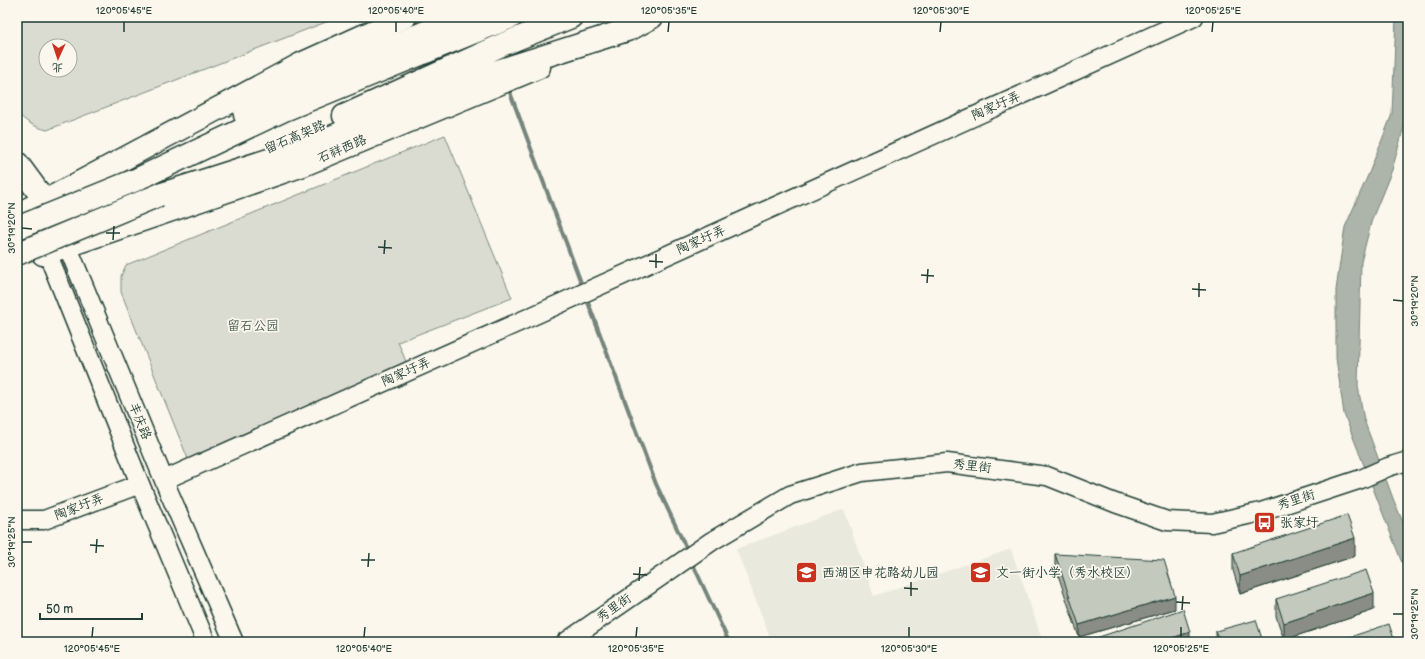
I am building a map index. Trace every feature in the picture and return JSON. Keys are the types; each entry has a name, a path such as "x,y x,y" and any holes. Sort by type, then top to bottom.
{"main road":[{"path":"18,216 301,64 405,17"},
{"name":"留石高架路","path":"297,144 435,75 504,44 571,17"},
{"path":"630,29 652,17"},
{"path":"17,254 159,195 297,144 477,85 660,17"},
{"path":"301,64 449,18"},
{"path":"18,216 138,179 281,103 449,18"},
{"path":"281,103 425,52 504,20"},
{"name":"石祥西路","path":"17,264 67,245 303,165 477,85"},
{"path":"17,162 45,201"},
{"path":"18,216 47,252"}],"street":[{"name":"陶家圩弄","path":"164,480 537,314 1194,17"},
{"name":"丰庆路","path":"45,201 67,245 164,480 234,642"},
{"name":"丰庆路","path":"47,252 140,484 206,642"},
{"name":"秀里街","path":"566,642 712,541 790,495 862,472 947,462 1048,476 1115,503 1167,521 1212,523 1261,512 1361,479 1388,467 1408,461"},
{"name":"陶家圩弄","path":"17,520 44,520 140,484"}],"shaded area":[{"path":"1396,17 1408,17 1407,116 1392,170 1372,219 1361,262 1358,386 1364,420 1408,534 1408,578 1344,414 1336,358 1336,290 1345,227 1369,173 1392,114"},
{"path":"844,509 874,596 1011,549 1043,642 772,642 736,549"}],"green space":[{"path":"17,17 339,17 47,130 30,124 17,112"},
{"name":"留石公园","path":"445,135 512,298 398,342 409,369 192,469 121,292 121,276 126,265"}],"building":[{"path":"1347,515 1355,538 1240,576 1233,553"},
{"path":"1055,554 1164,560 1175,596 1079,625"},
{"path":"1366,570 1374,593 1284,623 1276,599"},
{"path":"1183,609 1190,632 1160,642 1087,642 1087,641"},
{"path":"1256,620 1263,642 1220,642 1216,631"},
{"path":"1389,624 1395,642 1335,642"}],"waterway":[{"path":"508,87 583,288"},
{"path":"586,297 656,484 688,552"},
{"path":"691,560 729,642"}],"place":[{"name":"张家圩","path":"1264,523"},
{"name":"西湖区申花路幼儿园","path":"806,573"},
{"name":"文一街小学（秀水校区）","path":"981,573"}]}
